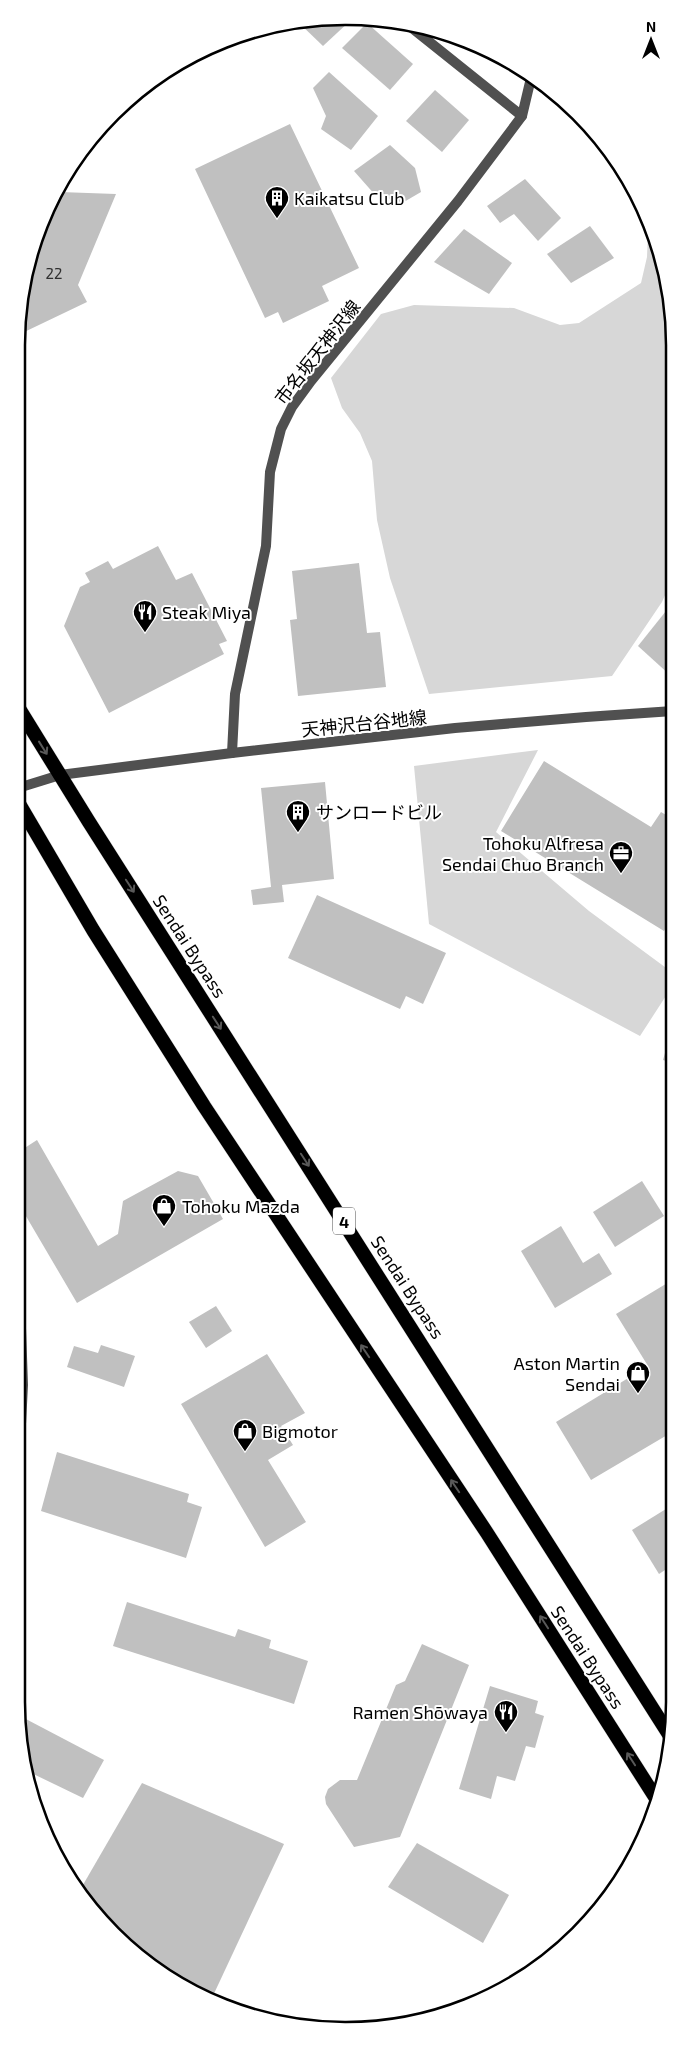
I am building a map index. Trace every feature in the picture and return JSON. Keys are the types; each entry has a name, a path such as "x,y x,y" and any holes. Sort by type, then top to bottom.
{"highway":[{"name":"Sendai Bypass","path":"25,718 664,1727"},
{"name":"Sendai Bypass","path":"25,814 93,930 204,1106 487,1533 652,1793"}],"street":[{"path":"419,34 522,116"},
{"name":"市名坂天神沢線","path":"232,753 235,694 266,546 270,472 281,429 292,407 311,381 453,208 522,116 530,83"},
{"name":"天神沢台谷地線","path":"25,786 60,775 232,753 455,728 586,716 666,711"}],"shaded area":[{"path":"648,239 660,283 666,346 666,593 662,602 612,676 429,694 390,578 377,520 372,461 360,433 342,408 331,378 381,314 414,305 514,308 560,325 579,323 641,283 647,257"},
{"path":"538,750 496,832 589,911 666,968 666,996 640,1036 429,924 414,766"}],"building":[{"path":"346,25 323,46 304,28"},
{"path":"364,26 371,26 413,64 390,90 342,48"},
{"path":"329,72 378,116 351,150 321,129 326,116 313,88"},
{"path":"435,90 469,120 442,152 406,121"},
{"name":"Kaikatsu Club","path":"290,124 359,268 322,286 329,301 283,323 278,312 265,318 195,169"},
{"path":"390,145 415,168 421,192 397,206 384,194 376,196 354,171"},
{"path":"525,179 561,218 538,241 514,214 500,223 487,206"},
{"path":"64,192 116,194 78,285 87,302 26,331 31,283 36,263 49,223"},
{"path":"590,226 614,258 571,283 547,254"},
{"path":"464,229 512,263 489,294 434,262"},
{"name":"Steak Miya","path":"158,546 176,580 192,573 227,641 219,644 224,654 109,713 64,626 80,587 90,582 85,573 108,561 113,569"},
{"path":"359,563 367,633 380,632 386,687 298,696 290,620 297,619 292,571"},
{"path":"666,611 666,671 638,646"},
{"name":"Tohoku Alfresa Sendai Chuo Branch","path":"544,761 651,827 661,812 666,815 666,928 664,931 501,831"},
{"name":"サンロードビル","path":"325,782 334,879 282,885 284,902 253,905 251,890 271,887 261,788"},
{"path":"317,895 446,953 423,1004 406,996 400,1009 288,958"},
{"path":"666,1050 666,1061 663,1060"},
{"name":"Tohoku Mazda","path":"37,1140 98,1246 118,1234 123,1201 178,1171 198,1176 223,1219 77,1303 25,1215 25,1148"},
{"path":"642,1181 664,1216 615,1247 593,1212"},
{"path":"561,1226 583,1263 599,1253 612,1274 555,1308 521,1251"},
{"name":"Aston Martin Sendai","path":"666,1284 666,1436 591,1480 556,1422 648,1366 616,1314"},
{"path":"216,1306 232,1331 206,1348 189,1322"},
{"path":"101,1345 135,1356 124,1387 67,1367 74,1346 98,1353"},
{"name":"Bigmotor","path":"267,1354 305,1413 281,1426 293,1445 268,1460 306,1522 265,1547 181,1404"},
{"path":"57,1452 189,1494 187,1502 202,1507 186,1558 41,1511"},
{"path":"666,1509 666,1569 659,1574 632,1530"},
{"path":"127,1602 235,1637 238,1629 271,1640 269,1648 308,1661 294,1704 113,1646"},
{"path":"422,1644 469,1665 400,1837 354,1847 326,1804 325,1797 328,1789 340,1780 357,1780 396,1685 405,1681"},
{"path":"490,1686 538,1701 535,1713 544,1716 535,1748 526,1746 515,1781 497,1776 491,1799 459,1789"},
{"path":"26,1719 104,1760 83,1798 34,1774"},
{"path":"142,1783 284,1844 214,1994 185,1979 150,1956 119,1928 83,1885"},
{"path":"417,1843 509,1895 483,1943 388,1887"}],"place":[{"name":"Kaikatsu Club","path":"277,219"},
{"name":"Steak Miya","path":"145,633"},
{"name":"サンロードビル","path":"298,833"},
{"name":"Tohoku Alfresa Sendai Chuo Branch","path":"621,874"},
{"name":"Tohoku Mazda","path":"164,1227"},
{"name":"Aston Martin Sendai","path":"638,1394"},
{"name":"Bigmotor","path":"245,1452"},
{"name":"Ramen Shōwaya","path":"506,1733"}]}
